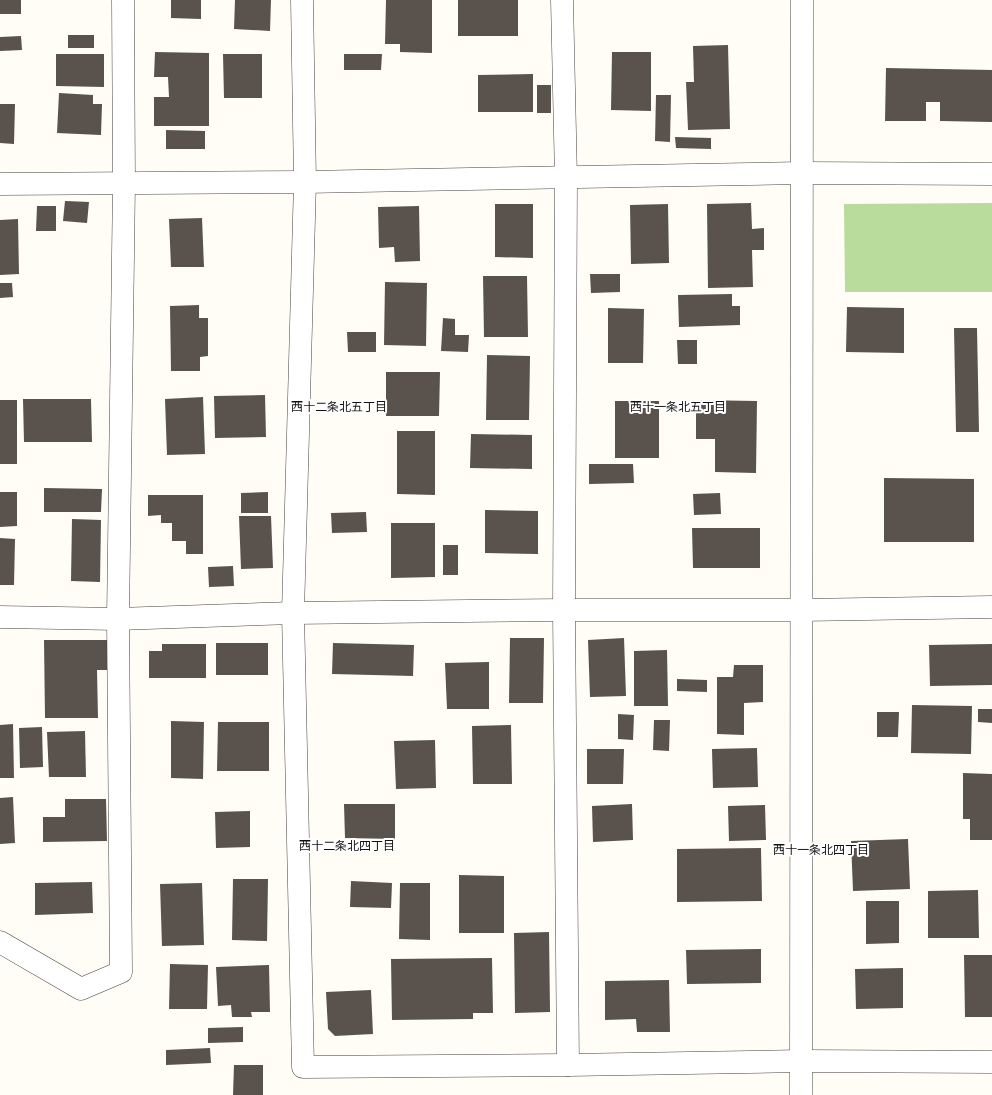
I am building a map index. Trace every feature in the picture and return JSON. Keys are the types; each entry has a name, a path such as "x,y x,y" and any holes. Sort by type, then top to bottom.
{"street":[{"path":"0,942 81,989 121,972 118,619 124,183 123,0"},
{"path":"302,0 305,182 293,613 303,1067 800,1061 992,1062"},
{"path":"562,0 566,178 564,610 568,1065"},
{"path":"801,1095 802,0"},
{"path":"0,184 305,182 801,173 992,174"},
{"path":"0,617 118,619 293,613 564,610 802,610 992,607"}],"green space":[{"path":"992,203 992,292 845,292 844,204"}],"building":[{"path":"0,0 21,0 21,14 0,14"},
{"path":"171,0 201,0 201,19 171,18"},
{"path":"235,0 271,0 270,31 234,29"},
{"path":"386,0 432,0 432,53 400,52 400,44 385,44"},
{"path":"458,0 518,0 518,36 458,36"},
{"path":"68,35 94,35 94,48 68,48"},
{"path":"21,36 22,50 0,51 0,37"},
{"path":"728,45 730,129 688,130 686,82 694,82 693,46"},
{"path":"155,52 209,53 209,126 154,126 154,97 169,97 168,77 154,77"},
{"path":"612,52 651,52 651,111 611,110"},
{"path":"56,54 104,54 104,87 56,86"},
{"path":"223,54 262,54 262,98 224,98"},
{"path":"344,54 382,54 381,70 344,70"},
{"path":"886,68 992,70 992,122 940,121 940,102 926,102 926,121 885,121"},
{"path":"533,74 533,112 478,112 478,75"},
{"path":"537,85 551,85 551,113 537,113"},
{"path":"59,93 93,95 93,104 102,104 101,135 57,133"},
{"path":"656,95 671,95 670,142 655,141"},
{"path":"0,104 15,104 14,144 0,143"},
{"path":"166,130 205,131 205,149 166,149"},
{"path":"675,137 711,138 711,149 676,148"},
{"path":"65,201 89,202 87,223 63,221"},
{"path":"751,203 752,229 764,228 764,250 752,250 753,287 708,288 707,204"},
{"path":"495,204 533,204 533,258 495,257"},
{"path":"668,204 669,263 631,264 630,205"},
{"path":"37,206 56,206 56,231 36,231"},
{"path":"419,206 420,261 395,262 394,247 379,248 378,207"},
{"path":"202,218 204,267 171,267 169,219"},
{"path":"18,219 19,274 0,275 0,220"},
{"path":"590,274 620,274 620,292 591,293"},
{"path":"483,276 527,276 528,337 484,337"},
{"path":"385,282 427,283 426,346 384,345"},
{"path":"0,283 12,283 13,297 0,298"},
{"path":"732,294 732,306 740,306 740,325 679,327 678,295"},
{"path":"199,305 199,318 208,318 208,356 200,357 200,371 171,371 170,306"},
{"path":"847,307 904,308 904,353 846,352"},
{"path":"608,308 644,309 643,363 608,363"},
{"path":"443,318 455,319 455,335 469,335 468,352 441,351"},
{"path":"954,328 977,328 979,432 956,432"},
{"path":"347,332 376,332 376,352 348,352"},
{"path":"677,340 697,340 697,364 678,364"},
{"path":"487,355 530,356 529,420 486,420"},
{"path":"386,372 440,372 439,416 386,416"},
{"path":"265,395 266,437 215,438 214,396"},
{"path":"203,397 205,454 167,455 165,399"},
{"path":"23,399 91,399 92,442 24,442"},
{"path":"0,400 17,400 17,464 0,464"},
{"path":"696,400 757,401 756,473 715,472 715,439 696,439"},
{"path":"615,401 659,401 659,458 615,458"},
{"path":"397,431 435,431 435,495 397,494"},
{"path":"471,434 532,435 532,469 470,468"},
{"path":"589,464 633,464 634,483 589,484"},
{"path":"884,478 974,479 974,542 884,542"},
{"path":"44,488 102,489 101,512 44,512"},
{"path":"0,492 17,492 17,526 0,527"},
{"path":"268,492 268,513 241,513 241,493"},
{"path":"720,493 721,514 694,515 693,494"},
{"path":"148,495 203,495 203,554 186,554 186,541 172,541 172,523 161,523 161,515 148,516"},
{"path":"485,510 538,511 538,554 485,553"},
{"path":"366,512 367,532 332,533 331,513"},
{"path":"239,516 271,516 273,568 241,569"},
{"path":"72,519 101,520 100,582 71,581"},
{"path":"391,523 435,523 435,577 391,578"},
{"path":"692,528 760,528 760,568 693,568"},
{"path":"0,538 15,539 14,585 0,585"},
{"path":"443,545 458,545 458,575 443,575"},
{"path":"233,566 234,586 209,587 208,567"},
{"path":"510,638 544,638 543,703 509,703"},
{"path":"624,638 626,696 590,697 588,640"},
{"path":"44,640 108,640 109,670 97,670 98,718 45,718"},
{"path":"216,643 268,643 268,675 216,675"},
{"path":"333,643 414,645 413,676 332,674"},
{"path":"162,644 206,644 206,678 149,678 149,651 162,651"},
{"path":"992,644 992,685 930,686 929,645"},
{"path":"667,650 668,706 634,706 634,651"},
{"path":"489,662 489,709 447,709 445,663"},
{"path":"734,665 763,665 763,702 744,703 744,735 717,734 717,677 733,677"},
{"path":"677,679 707,680 707,692 677,691"},
{"path":"912,705 972,706 971,754 911,753"},
{"path":"978,709 992,709 992,723 978,722"},
{"path":"877,712 899,712 898,737 877,737"},
{"path":"618,714 634,715 633,740 618,739"},
{"path":"654,720 670,720 669,751 653,750"},
{"path":"171,721 204,722 203,779 171,778"},
{"path":"218,722 269,722 269,771 217,771"},
{"path":"13,724 14,778 0,778 0,725"},
{"path":"511,725 512,784 473,784 472,726"},
{"path":"42,727 43,767 20,768 19,728"},
{"path":"85,731 86,777 49,777 47,732"},
{"path":"435,740 436,788 396,789 394,741"},
{"path":"757,748 758,787 713,788 712,749"},
{"path":"587,749 624,749 623,784 587,784"},
{"path":"963,773 992,774 992,840 970,840 970,819 963,819"},
{"path":"13,797 15,843 0,844 0,798"},
{"path":"65,799 106,799 107,841 43,842 43,817 65,817"},
{"path":"344,804 395,804 395,839 345,838"},
{"path":"632,804 633,840 593,842 592,806"},
{"path":"765,805 766,840 729,841 728,806"},
{"path":"250,811 250,847 216,848 215,812"},
{"path":"908,839 910,889 853,891 851,841"},
{"path":"761,848 762,901 677,902 677,849"},
{"path":"459,875 504,876 504,933 459,933"},
{"path":"233,879 268,879 267,941 232,940"},
{"path":"351,881 392,883 391,908 350,907"},
{"path":"92,882 93,913 35,915 35,883"},
{"path":"202,883 204,945 162,946 160,884"},
{"path":"400,883 430,883 430,940 399,939"},
{"path":"978,890 979,938 928,938 928,891"},
{"path":"866,901 899,901 899,943 866,944"},
{"path":"549,932 550,1012 515,1013 514,933"},
{"path":"761,949 761,983 687,984 686,950"},
{"path":"964,955 992,955 992,1017 965,1017"},
{"path":"492,958 493,1013 473,1013 473,1019 392,1020 391,959"},
{"path":"170,964 208,965 207,1009 169,1009"},
{"path":"269,965 270,1012 251,1012 252,1017 232,1017 231,1005 218,1006 216,967"},
{"path":"903,968 903,1008 856,1009 855,969"},
{"path":"669,980 670,1032 637,1032 636,1019 605,1020 605,981"},
{"path":"371,990 373,1034 335,1036 328,1029 326,992"},
{"path":"243,1027 243,1042 208,1043 208,1028"},
{"path":"210,1048 211,1063 166,1065 166,1050"},
{"path":"234,1065 263,1065 263,1095 233,1095"}],"district":[{"name":"西十二条北五丁目","path":"339,407"},
{"name":"西十一条北五丁目","path":"678,407"},
{"name":"西十二条北四丁目","path":"347,846"},
{"name":"西十一条北四丁目","path":"821,850"}]}
